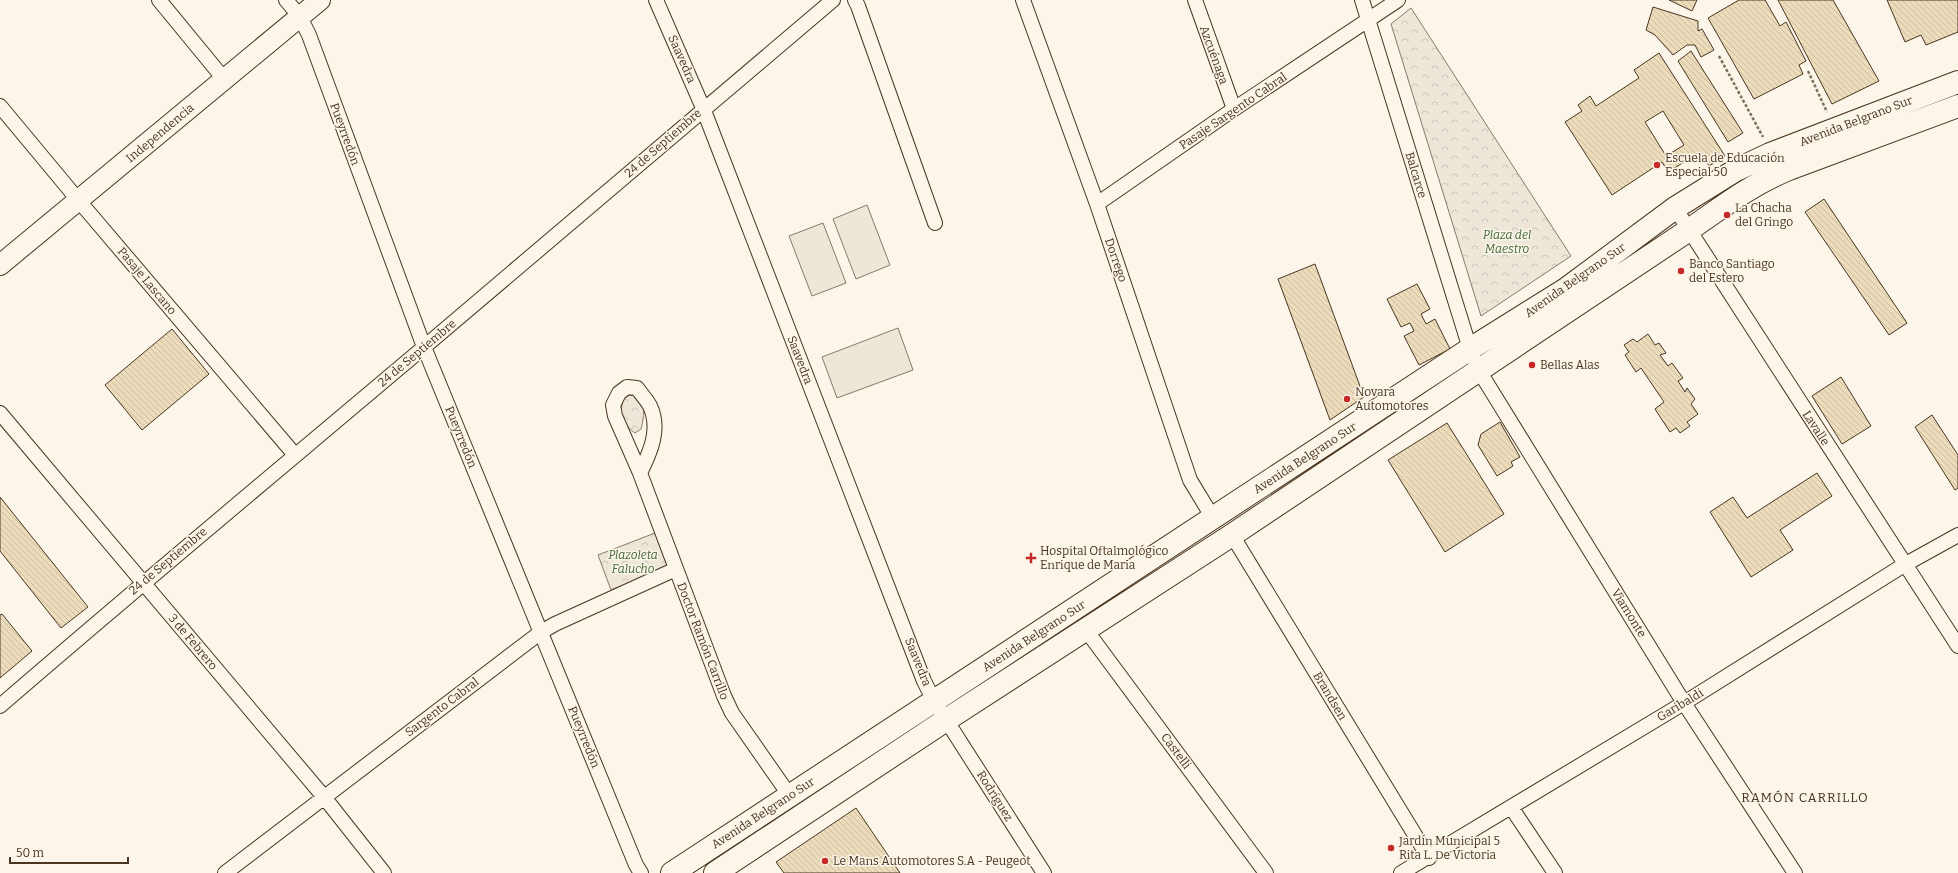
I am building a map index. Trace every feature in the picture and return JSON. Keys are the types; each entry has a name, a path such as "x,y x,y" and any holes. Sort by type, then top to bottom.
{"highway":[{"name":"Avenida Belgrano Sur","path":"672,873 1470,350 1566,289 1675,208 1736,170 1770,154 1958,82"},
{"name":"Avenida Belgrano Sur","path":"715,873 946,720 1232,535 1478,369 1689,230 1744,191 1767,178 1958,106"}],"street":[{"path":"159,0 224,79"},
{"name":"Pueyrredón","path":"286,0 300,17 308,35 424,347 633,858 642,873"},
{"name":"Independencia","path":"0,265 78,202 320,0"},
{"name":"Saavedra","path":"656,0 703,108 924,681 946,720"},
{"path":"855,0 861,13 935,223"},
{"name":"Dorrego","path":"1022,0 1097,204 1190,480 1213,518"},
{"name":"Azcuénaga","path":"1195,0 1234,110"},
{"name":"Balcarce","path":"1362,0 1470,350"},
{"name":"Pasaje Sargento Cabral","path":"1097,204 1398,0"},
{"name":"24 de Septiembre","path":"0,706 142,582 424,347 830,1"},
{"name":"Pasaje Lascano","path":"0,106 78,202 295,455"},
{"name":"Lavalle","path":"1675,208 1904,565 1958,646"},
{"name":"Viamonte","path":"1470,350 1478,369 1684,703 1794,873"},
{"name":"Doctor Ramón Carrillo","path":"640,473 651,450 655,436 652,415 650,406 637,388 627,387 619,393 613,405 616,416 640,473 732,713 790,796"},
{"name":"3 de Febrero","path":"0,413 324,797 384,873"},
{"name":"Brandsen","path":"1232,535 1429,858"},
{"name":"Garibaldi","path":"1401,873 1429,858 1684,703 1904,565 1958,535"},
{"name":"Sargento Cabral","path":"225,873 541,632 555,624 676,569"},
{"name":"Castelli","path":"1086,630 1266,873"},
{"name":"Rodríguez","path":"946,720 1044,873"},
{"path":"1511,807 1554,873"}],"path":[{"path":"1719,56 1764,138 1770,154"},
{"path":"1808,71 1836,129"}],"green space":[{"name":"Plaza del Maestro","path":"1411,8 1571,256 1481,316 1391,24"},
{"path":"867,205 890,265 856,279 833,219"},
{"path":"823,223 846,283 812,296 789,236"},
{"path":"898,328 913,370 837,398 822,357"},
{"path":"635,395 641,402 644,411 641,429 635,433 624,421 621,411 623,401 626,396"},
{"name":"Plazoleta Falucho","path":"655,533 668,568 611,590 598,555"}],"building":[{"path":"1669,0 1697,0 1692,11"},
{"path":"1739,0 1765,0 1780,26 1786,22 1806,61 1799,65 1803,74 1754,99 1708,18"},
{"path":"1778,0 1833,0 1879,81 1832,104"},
{"path":"1887,0 1958,0 1958,32 1926,45 1921,35 1905,42"},
{"path":"1653,7 1698,21 1698,31 1702,29 1714,50 1701,57 1695,45 1687,45 1673,55 1655,35 1646,30"},
{"path":"1691,51 1743,133 1728,142 1678,61"},
{"path":"1659,53 1725,156 1709,166 1700,152 1668,172 1662,162 1612,195 1565,122 1582,111 1578,105 1590,96 1596,106 1639,78 1634,70","holes":["1663,111 1684,145 1666,156 1645,122"]},
{"path":"1824,199 1907,323 1889,335 1805,212"},
{"path":"1315,264 1364,397 1330,420 1278,279"},
{"path":"1417,284 1430,309 1421,314 1426,324 1435,319 1450,349 1419,365 1404,336 1414,331 1410,323 1401,327 1387,299"},
{"path":"172,329 209,374 142,430 105,385"},
{"path":"1648,334 1655,345 1659,343 1666,353 1660,355 1668,366 1672,363 1683,378 1678,381 1685,392 1687,388 1695,399 1691,404 1698,414 1687,422 1690,426 1680,433 1676,428 1670,432 1655,409 1664,402 1641,368 1636,372 1625,355 1629,352 1624,345 1633,339 1637,342"},
{"path":"1841,377 1871,426 1842,444 1812,396"},
{"path":"1932,415 1958,455 1958,488 1955,490 1915,427"},
{"path":"1500,422 1520,457 1511,462 1513,466 1497,476 1478,445 1481,434"},
{"path":"1447,423 1504,514 1445,552 1388,460"},
{"path":"1817,473 1832,496 1780,530 1793,550 1751,577 1710,512 1733,497 1747,518"},
{"path":"0,497 88,607 61,628 0,551"},
{"path":"2,614 32,651 0,678 0,615"},
{"path":"856,808 900,873 784,873 776,862"}],"place":[{"name":"Escuela de Educación Especial 50","path":"1657,165"},
{"name":"La Chacha del Gringo","path":"1727,215"},
{"name":"Banco Santiago del Estero","path":"1681,271"},
{"name":"Bellas Alas","path":"1532,365"},
{"name":"Novara Automotores","path":"1347,399"},
{"name":"Hospital Oftalmológico Enrique de Maria","path":"1031,558"},
{"name":"Jardín Municipal 5 Rita L. De Victoria","path":"1391,848"},
{"name":"Le Mans Automotores S.A - Peugeot","path":"825,861"}],"district":[{"name":"RAMÓN CARRILLO","path":"1805,797"}]}
